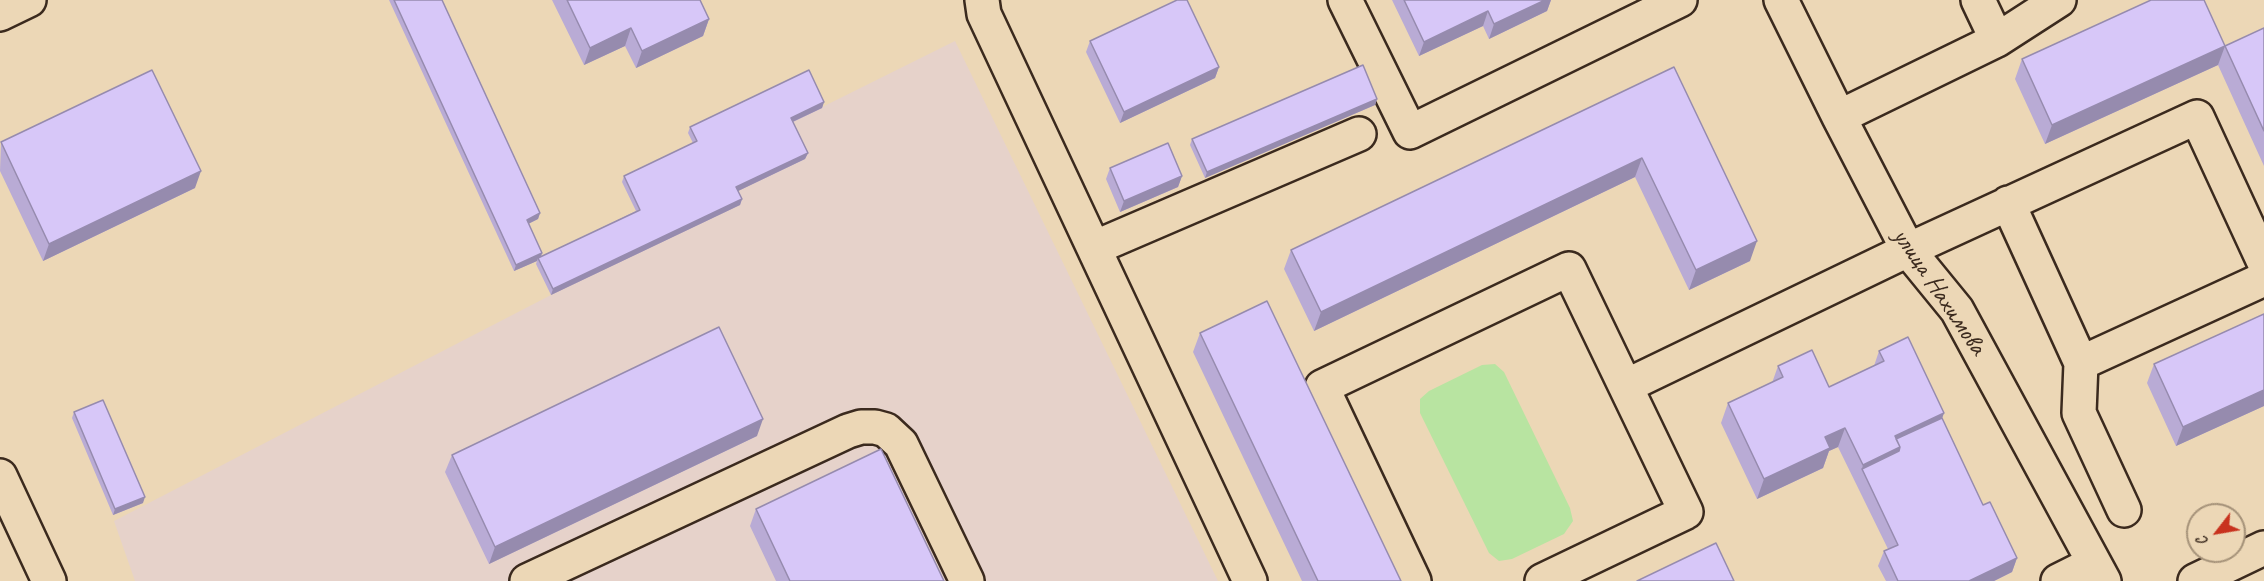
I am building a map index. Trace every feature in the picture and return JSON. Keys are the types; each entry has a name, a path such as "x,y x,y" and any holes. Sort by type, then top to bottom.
{"street":[{"path":"0,14 29,0"},
{"path":"982,0 984,14 1250,581"},
{"path":"1345,0 1410,132 1663,4"},
{"name":"улица Нахимова","path":"1781,0 1908,250 1957,310 2099,572"},
{"path":"1978,0 1997,40"},
{"path":"1839,117 1997,40 2060,0"},
{"path":"1626,386 1908,250 2197,117 2264,262"},
{"path":"1094,248 1359,134"},
{"path":"2008,203 2081,363 2079,413 2124,510"},
{"path":"1414,581 1322,387 1569,269 1686,512 1542,581"},
{"path":"2081,363 2264,279"},
{"path":"527,581 848,431 861,427 874,427 886,430 901,444 967,581"},
{"path":"0,476 49,581"},
{"path":"2195,581 2264,548"},
{"path":"2058,581 2099,572"}],"shaded area":[{"path":"955,41 1218,581 135,581 114,521 551,295 740,205 734,193 788,124"}],"green space":[{"path":"1495,364 1504,372 1570,508 1573,521 1564,534 1512,559 1499,561 1489,553 1420,413 1420,399 1429,391 1482,365"}],"building":[{"path":"394,0 442,0 540,213 527,220 542,253 516,265"},
{"path":"567,0 700,0 709,19 642,51 631,28 590,48"},
{"path":"1177,0 1187,0 1219,67 1124,112 1090,41"},
{"path":"1404,0 1545,0 1494,24 1488,11 1424,42"},
{"path":"2151,0 2204,0 2225,46 2052,125 2022,59"},
{"path":"2264,28 2264,131 2225,46"},
{"path":"1363,65 1377,99 1207,172 1192,139"},
{"path":"1674,67 1757,241 1696,270 1642,158 1321,312 1291,250"},
{"path":"152,70 201,171 49,244 1,142"},
{"path":"809,70 824,102 791,118 808,153 736,187 742,199 553,289 538,258 640,210 624,176 697,141 690,127"},
{"path":"1168,143 1182,176 1124,201 1110,168"},
{"path":"1267,301 1401,581 1318,581 1200,333"},
{"path":"2264,314 2264,390 2183,427 2154,364"},
{"path":"719,327 763,419 495,547 452,455"},
{"path":"1908,337 1944,413 1895,436 1900,447 1863,465 1845,428 1825,437 1830,448 1764,479 1728,403 1783,377 1778,366 1812,350 1829,387 1884,361 1879,351"},
{"path":"103,400 145,497 115,509 74,412"},
{"path":"1942,418 1983,505 1990,502 2017,558 1969,581 1898,581 1884,551 1898,545 1862,469 1899,451 1900,447 1896,439"},
{"path":"881,449 944,581 790,581 756,509"},
{"path":"1716,543 1734,581 1637,581"}]}
